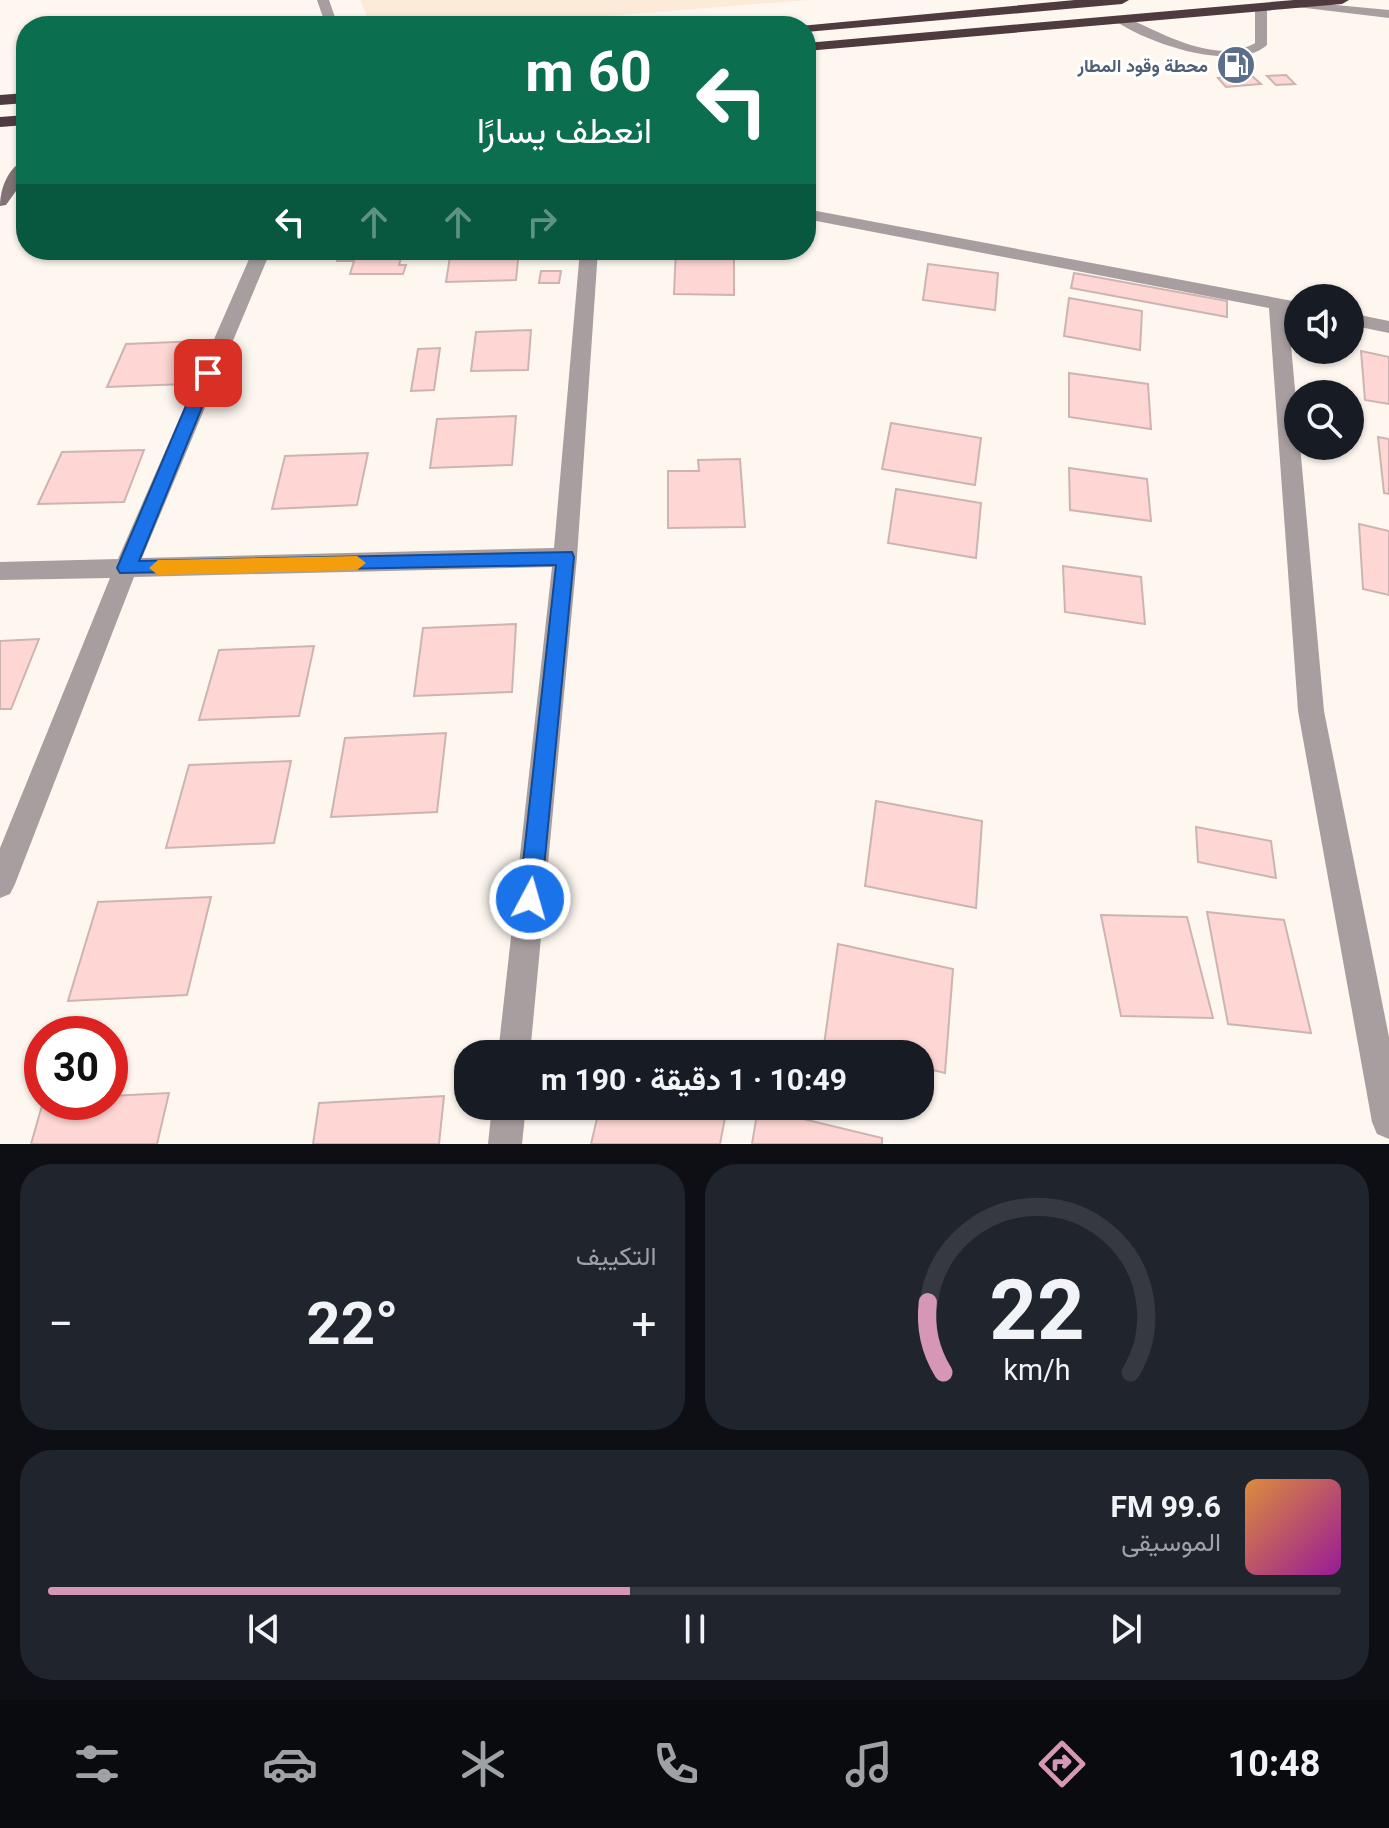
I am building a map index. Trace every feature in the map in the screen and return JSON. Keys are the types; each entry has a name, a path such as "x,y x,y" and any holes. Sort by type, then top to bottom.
{"highway":[{"path":"816,27 1122,0"},
{"path":"816,46 1342,0"}],"street":[{"path":"0,201 16,179"},
{"path":"816,216 1284,305"},
{"path":"0,884 126,568 258,260"},
{"path":"515,1040 565,557 588,260"},
{"path":"1364,322 1389,327"},
{"path":"1291,364 1311,711 1389,1122"},
{"path":"0,571 565,557"},
{"path":"505,1144 508,1120"}],"lane":[{"path":"1293,4 1389,14"},
{"path":"1119,19 1202,51 1234,56 1251,53 1261,45 1261,6"}],"shaded area":[{"path":"360,0 809,0 609,16 367,16"}],"building":[{"path":"1251,75 1261,84 1226,87 1218,78"},
{"path":"1286,75 1295,84 1276,85 1267,76"},
{"path":"400,260 399,265 406,265 403,274 350,274 354,261 337,261"},
{"path":"449,260 518,260 516,280 446,282"},
{"path":"676,260 734,260 734,295 674,294"},
{"path":"928,264 998,273 995,310 923,300"},
{"path":"541,271 561,271 559,283 539,283"},
{"path":"1074,273 1227,301 1227,317 1071,288"},
{"path":"1069,298 1142,311 1140,350 1064,336"},
{"path":"531,330 528,370 471,371 476,332"},
{"path":"200,341 185,384 107,387 126,344"},
{"path":"440,348 434,390 411,391 418,349"},
{"path":"1364,352 1389,357 1389,404 1365,400"},
{"path":"1069,373 1148,384 1151,429 1069,417"},
{"path":"516,416 512,465 430,468 437,419"},
{"path":"891,423 981,438 975,485 882,469"},
{"path":"1378,437 1389,439 1389,494 1384,493"},
{"path":"144,450 124,502 38,504 62,452"},
{"path":"368,453 357,505 272,509 285,456"},
{"path":"740,459 745,527 668,528 668,471 699,471 698,460"},
{"path":"1069,468 1147,479 1151,521 1070,510"},
{"path":"896,489 981,503 976,558 888,543"},
{"path":"1359,524 1389,531 1389,595 1363,589"},
{"path":"1063,566 1141,577 1145,624 1065,612"},
{"path":"516,624 512,692 414,696 423,628"},
{"path":"39,639 11,709 0,709 0,641"},
{"path":"314,646 299,716 199,720 219,650"},
{"path":"446,733 437,812 331,817 345,738"},
{"path":"291,761 274,843 166,848 189,765"},
{"path":"876,801 982,821 976,908 865,886"},
{"path":"1196,827 1271,841 1276,878 1198,862"},
{"path":"211,897 187,995 68,1001 98,902"},
{"path":"1207,912 1284,920 1311,1033 1228,1024"},
{"path":"1101,915 1187,917 1213,1018 1121,1016"},
{"path":"838,944 953,969 945,1073 934,1070 934,1040 825,1040"},
{"path":"169,1093 157,1144 31,1144 38,1120 128,1120 128,1095"},
{"path":"444,1096 439,1144 313,1144 319,1103"},
{"path":"597,1120 725,1120 720,1144 591,1144"},
{"path":"756,1120 808,1120 882,1138 882,1144 752,1144"}],"slow traffic":[{"path":"158,568 357,563"}],"place":[{"name":"محطة وقود المطار","path":"1236,65"}],"route":[{"path":"208,373 126,568 565,557 530,899"}]}
